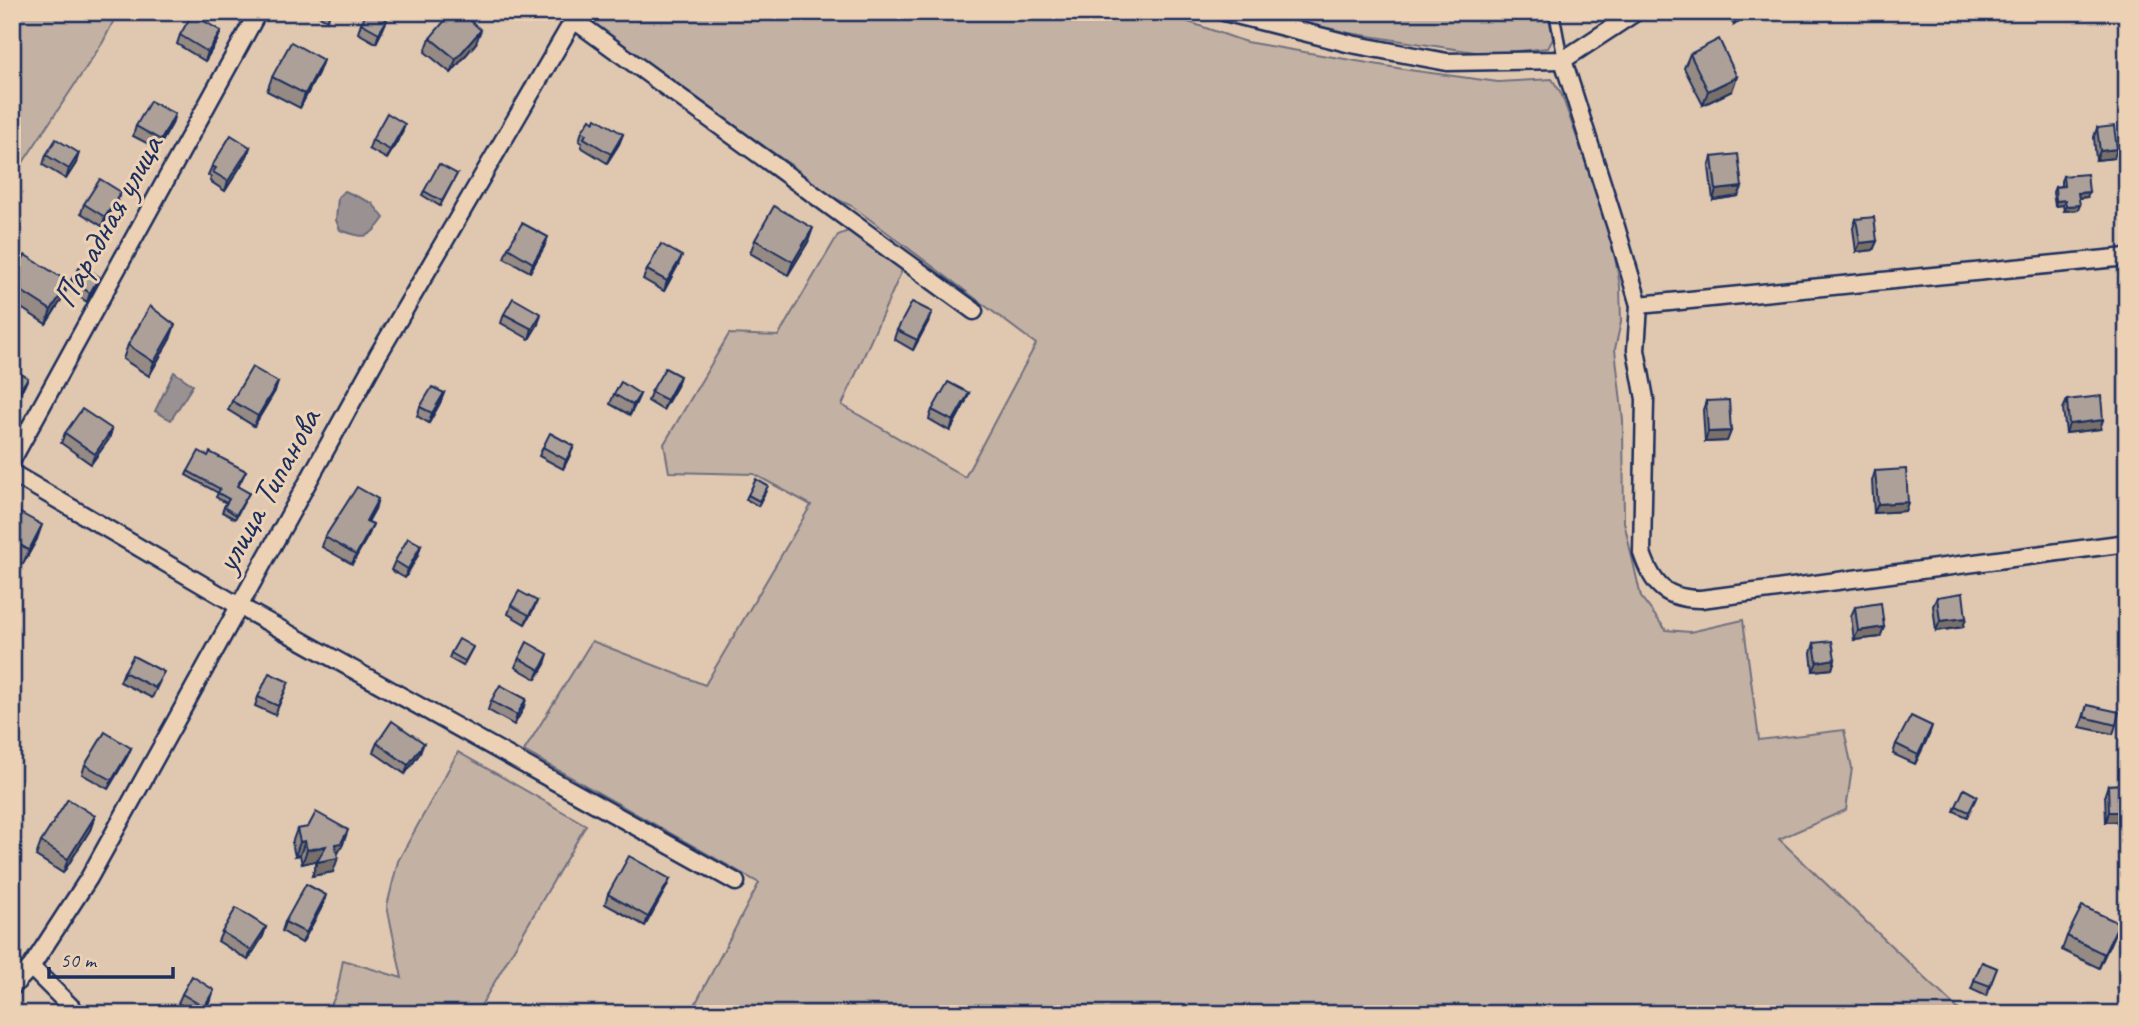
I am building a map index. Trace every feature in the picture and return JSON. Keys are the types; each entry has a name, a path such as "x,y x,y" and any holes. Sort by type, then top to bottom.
{"street":[{"name":"Парадная улица","path":"12,460 258,12"},
{"path":"1224,12 1351,44 1447,62 1563,60 1636,12"},
{"path":"572,15 974,311"},
{"name":"улица Типанова","path":"12,987 31,967 89,878 378,355 572,15"},
{"path":"1563,60 1639,305 1636,350 1645,399 1642,553 1650,575 1668,594 1685,599 1701,599 2127,543"},
{"path":"1639,305 2127,257"},
{"path":"12,473 239,606 736,882"},
{"path":"31,967 78,1014"}],"lane":[{"path":"1553,12 1563,60"}],"shaded area":[{"path":"12,12 118,12 103,42 12,179"},
{"path":"599,12 1160,12 1246,42 1409,70 1498,82 1552,79 1561,93 1598,197 1613,246 1620,286 1621,322 1615,349 1623,420 1624,522 1641,597 1666,630 1690,632 1743,620 1759,740 1844,730 1852,768 1846,810 1779,839 1963,1014 690,1014 759,883 524,751 592,641 705,685 811,505 754,474 669,472 664,444 729,334 778,336 838,235 848,231 904,266 842,405 965,477 1036,344 852,206 828,195 794,167 592,27"},
{"path":"1260,12 1548,12 1553,39 1548,48 1488,54 1349,33"},
{"path":"345,191 372,203 384,218 370,234 361,236 340,230 336,220 338,197"},
{"path":"174,372 193,385 171,420 155,411"},
{"path":"458,752 586,825 476,1014 327,1014 337,992 343,960 402,978 387,906 398,861"}],"building":[{"path":"368,12 374,12 387,20 379,33 361,23"},
{"path":"452,12 461,12 481,30 456,59 430,38"},
{"path":"192,14 221,31 208,52 180,35"},
{"path":"1719,39 1737,77 1708,91 1690,54"},
{"path":"291,42 323,60 305,94 272,77"},
{"path":"150,101 175,114 161,140 136,126"},
{"path":"387,113 405,124 390,150 372,140"},
{"path":"596,118 623,134 611,154 584,138 586,134 582,131 590,119 594,122"},
{"path":"2114,126 2117,149 2100,151 2097,128"},
{"path":"231,135 250,147 228,181 213,172 216,168 212,166"},
{"path":"56,139 79,153 69,169 46,155"},
{"path":"1738,154 1742,187 1716,190 1712,157"},
{"path":"439,164 457,174 442,201 424,191"},
{"path":"2087,174 2089,192 2078,193 2080,205 2066,206 2065,200 2056,201 2055,187 2064,186 2063,176"},
{"path":"100,179 121,192 105,217 84,204"},
{"path":"774,206 813,228 793,262 755,240"},
{"path":"1874,217 1877,241 1860,243 1856,219"},
{"path":"522,223 548,237 533,263 508,248"},
{"path":"661,244 682,256 667,281 647,270"},
{"path":"25,255 69,282 51,310 12,285 12,276"},
{"path":"82,264 99,277 90,293 71,280"},
{"path":"513,298 541,314 532,329 504,314"},
{"path":"912,302 932,312 917,340 897,330"},
{"path":"150,306 175,325 154,362 128,345"},
{"path":"252,367 278,382 258,416 232,401"},
{"path":"12,368 28,378 12,401"},
{"path":"665,368 680,376 667,400 651,392"},
{"path":"621,382 640,394 633,405 614,394"},
{"path":"948,382 969,393 953,421 932,410"},
{"path":"432,387 444,393 432,413 420,407"},
{"path":"2101,396 2103,420 2069,424 2067,400"},
{"path":"1729,400 1731,431 1708,432 1706,401"},
{"path":"82,409 112,429 95,454 65,433"},
{"path":"550,433 574,446 566,460 543,447"},
{"path":"199,451 208,456 210,452 246,471 237,486 249,493 236,515 224,507 229,499 218,493 220,489 188,471"},
{"path":"1906,469 1908,502 1878,504 1875,471"},
{"path":"756,479 768,486 759,501 748,495"},
{"path":"357,487 378,499 366,521 373,524 356,555 325,537"},
{"path":"15,510 42,525 29,550 12,540 12,515"},
{"path":"408,538 421,545 408,569 395,561"},
{"path":"519,591 537,601 529,615 511,605"},
{"path":"1963,593 1966,618 1940,621 1937,597"},
{"path":"1881,603 1884,627 1858,631 1855,607"},
{"path":"459,639 473,647 465,661 451,653"},
{"path":"1832,641 1835,659 1817,662 1814,643"},
{"path":"527,642 548,654 540,670 519,658"},
{"path":"133,656 164,672 155,688 124,672"},
{"path":"269,673 289,682 278,706 258,697"},
{"path":"500,685 526,699 517,715 491,701"},
{"path":"2087,705 2119,712 2116,725 2084,717"},
{"path":"1911,716 1932,726 1918,755 1896,744"},
{"path":"392,721 424,743 408,765 377,743"},
{"path":"105,732 131,748 112,780 85,765"},
{"path":"2127,784 2127,812 2109,812 2108,785"},
{"path":"1964,789 1977,796 1969,812 1956,806"},
{"path":"68,799 95,816 68,859 41,842"},
{"path":"316,812 348,830 341,843 335,844 338,858 317,862 326,846 307,850 305,841 300,842 297,829 308,827"},
{"path":"629,856 670,879 648,917 608,894"},
{"path":"306,884 326,895 306,933 285,922"},
{"path":"2082,906 2119,923 2104,954 2067,936"},
{"path":"236,908 266,927 251,950 222,932"},
{"path":"1982,962 1997,968 1990,986 1974,980"},
{"path":"2127,966 2127,982 2121,979"},
{"path":"192,976 214,990 204,1007 182,994"}]}
